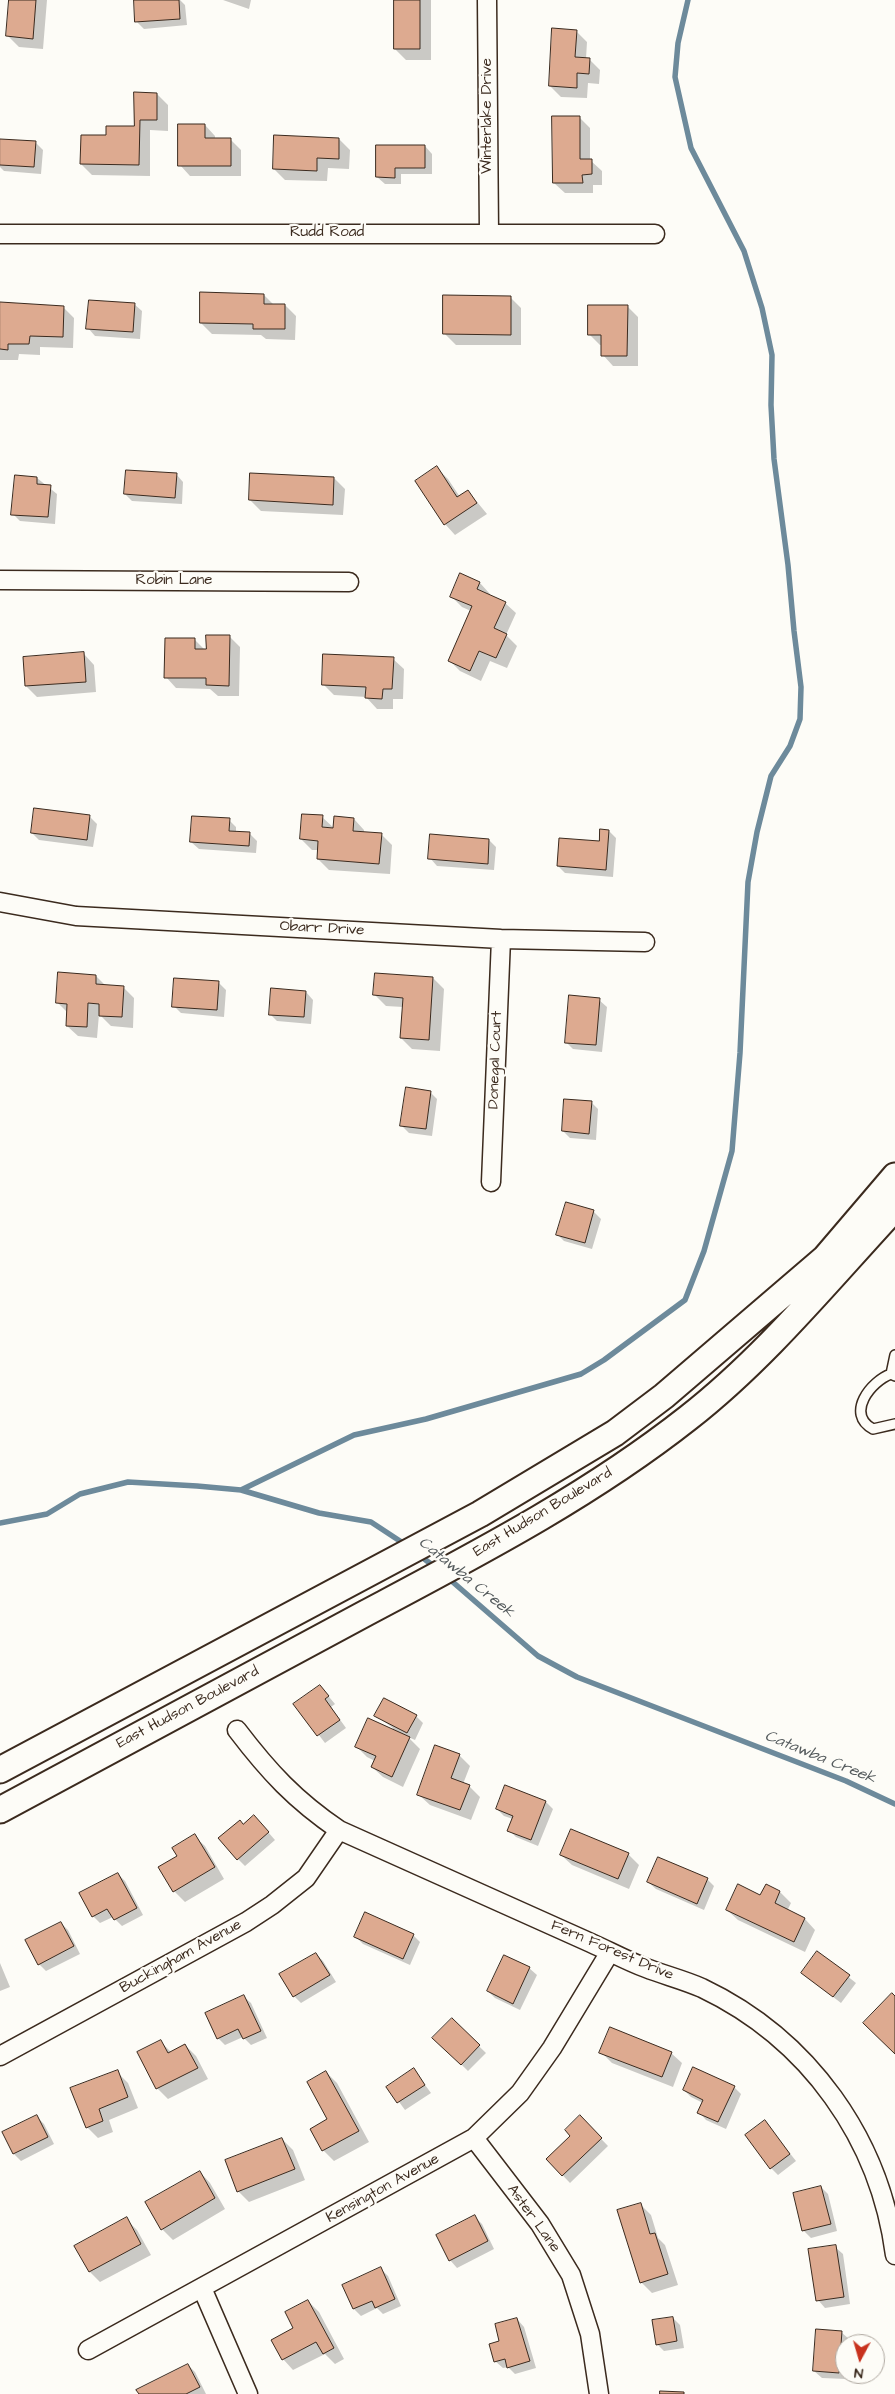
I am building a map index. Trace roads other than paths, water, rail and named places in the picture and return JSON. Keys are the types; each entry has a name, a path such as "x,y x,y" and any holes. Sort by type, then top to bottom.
{"main road":[{"name":"East Hudson Boulevard","path":"0,1770 480,1514 578,1456 664,1396 825,1258 895,1176"},
{"name":"East Hudson Boulevard","path":"0,1810 508,1535 560,1506 624,1466 689,1418 746,1368 895,1208"}],"street":[{"name":"Winterlake Drive","path":"488,0 489,233"},
{"name":"Rudd Road","path":"0,234 655,234"},
{"name":"Robin Lane","path":"0,580 349,582"},
{"name":"Obarr Drive","path":"0,902 76,916 501,938 645,942"},
{"name":"Donegal Court","path":"491,1182 501,938"},
{"name":"Fern Forest Drive","path":"237,1730 276,1780 339,1830 644,1968 702,1988 728,2002 777,2036 820,2078 854,2127 867,2154 887,2210 895,2255"},
{"name":"Buckingham Avenue","path":"0,2056 246,1922 272,1905 306,1878 339,1830"},
{"name":"Kensington Avenue","path":"88,2350 474,2138 520,2093 552,2048 610,1952"},
{"name":"Aster Lane","path":"474,2138 540,2224 571,2275 590,2334 599,2394"},
{"path":"202,2288 248,2394"}],"lane":[{"path":"895,1354 893,1375 882,1377 860,1406 863,1421 873,1429 895,1424"}],"waterway":[{"path":"241,1490 354,1435 426,1419 581,1374 604,1360 685,1300 704,1251 732,1151 740,1053 748,882 757,832 771,776 790,746 800,719 801,687 774,459 771,405 772,355 762,308 744,251 691,148 675,77 678,43 688,0"},
{"name":"Catawba Creek","path":"0,1523 47,1514 80,1494 128,1482 241,1490 319,1513 371,1522 406,1545"},
{"name":"Catawba Creek","path":"418,1554 436,1568"},
{"name":"Catawba Creek","path":"447,1577 538,1656 577,1677 846,1781 895,1804"}]}
